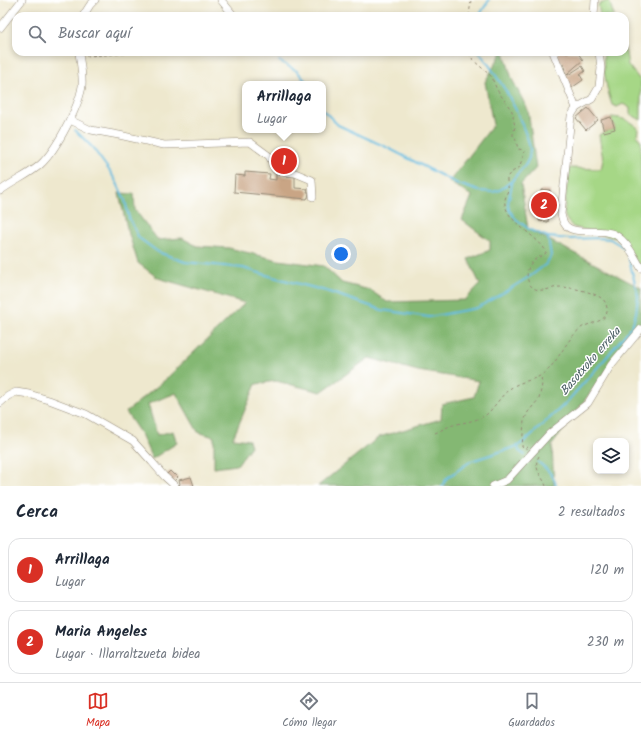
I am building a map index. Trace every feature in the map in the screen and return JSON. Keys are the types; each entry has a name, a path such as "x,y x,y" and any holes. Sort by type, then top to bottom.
{"street":[{"path":"13,12 22,0"},
{"path":"86,12 95,0"},
{"path":"221,0 231,12"},
{"path":"594,12 596,0"},
{"path":"0,28 12,13"},
{"path":"0,191 25,176 41,164 50,154 70,120 80,97 82,86 79,56"},
{"path":"555,56 576,108"},
{"path":"600,56 601,68 599,87 592,99 576,108 571,116 561,214 563,223 568,229 604,231 621,239 641,268"},
{"path":"70,120 91,130 119,134 164,144 250,142 269,156 277,171 295,173 312,180 313,197"},
{"path":"493,486 507,480 549,434 588,404 612,365 641,329"},
{"path":"0,403 8,396 16,392 49,400 86,414 133,441 164,476 175,486"}],"path":[{"path":"470,12 471,0"},
{"path":"435,433 449,426 482,418 490,412 510,389 541,376 547,371 564,347 580,329 605,317 607,311 602,298 595,294 567,287 540,290 528,283 527,275 530,265 535,259 546,254 546,250 515,222 508,213 505,205 508,189 508,176 519,168 525,151 518,149 515,137 513,136 516,127 512,111 497,90 491,76 473,60 471,56"},
{"path":"525,449 522,447 524,421 528,412 539,399 542,387 541,376"},
{"path":"540,454 537,458 536,468 546,486"}],"green space":[{"path":"609,0 613,12 600,12 598,5"},
{"path":"500,56 505,56 512,79 528,110 536,168 521,184 528,229 641,288 641,323 552,445 554,486 318,486 379,437 441,419 442,404 474,397 479,381 418,371 369,358 321,392 276,381 256,384 233,438 249,440 251,446 237,465 214,468 214,437 198,432 176,393 148,404 157,435 173,431 177,443 152,459 142,436 126,412 165,380 245,303 158,278 138,263 127,228 119,193 134,194 135,210 158,240 182,238 197,246 229,248 278,260 324,266 342,283 370,290 387,302 465,300 480,284 468,259 490,250 490,241 462,220 472,196 449,182 493,125 485,82"},
{"path":"604,56 626,56 628,65 641,81 641,120 630,114 630,108 623,104 617,107 612,105 604,72"},
{"path":"611,117 626,120 638,128 637,136 641,141 641,268 621,239 573,227 564,214 569,168 601,169 603,160 599,135 615,129"}],"building":[{"path":"557,56 580,56 583,60 567,74 568,75 582,66 585,71 580,75 583,80 570,89 564,74 566,73 564,70 565,67"},
{"path":"588,108 598,120 586,130 576,118"},
{"path":"611,117 615,129 604,132 601,120"},
{"path":"291,147 294,166 278,170 274,156 284,153 283,149"},
{"path":"245,172 270,174 269,179 276,180 276,175 295,177 295,188 308,189 308,198 234,192 235,175 245,176"},
{"path":"541,190 550,190 549,203 547,207 549,207 548,222 539,221"},
{"path":"170,471 178,477 173,482 166,475"},
{"path":"191,477 194,486 179,486 179,480"}],"waterway":[{"name":"Basotxoko erreka","path":"482,12 489,0"},
{"name":"Basotxoko erreka","path":"442,486 447,478 471,461 518,446 565,404 632,326 636,313 638,296 627,251 620,245 610,239 570,239 548,237 530,230 516,219 509,210 508,203 513,179 526,164 529,158 530,149 517,112 506,91 482,56"},
{"path":"279,61 297,71 305,81"},
{"path":"326,113 338,125 386,147 458,184 479,191 493,192 500,190 513,180"},
{"path":"75,130 92,147 117,183 125,200 129,218 139,238 158,252 185,262 243,268 326,291 382,310 429,317 477,308 532,275 546,264 551,256 548,237"},
{"path":"518,446 519,451 525,455"},
{"path":"538,462 552,476 556,486"}],"place":[{"name":"Arrillaga","path":"284,161"},
{"name":"Maria Angeles","path":"544,205"}]}
